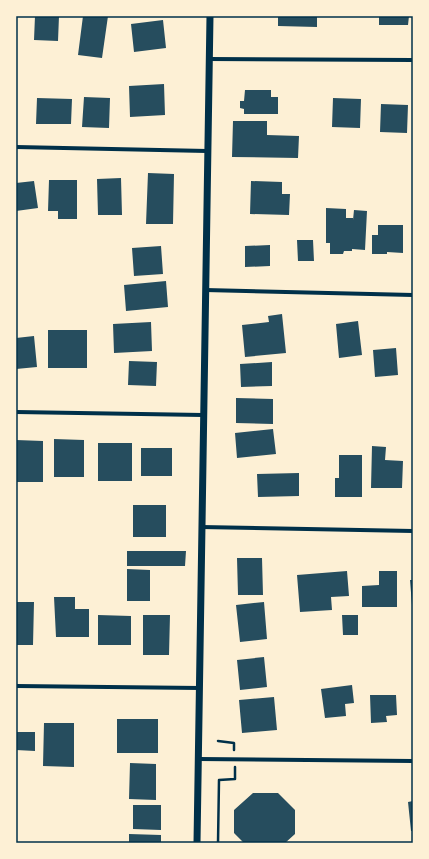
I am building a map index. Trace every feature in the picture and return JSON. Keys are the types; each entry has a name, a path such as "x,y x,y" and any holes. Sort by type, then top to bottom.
{"street":[{"path":"197,843 208,151 208,59 210,16"},
{"path":"208,59 413,60"},
{"path":"16,147 208,151"},
{"path":"205,290 413,295"},
{"path":"16,412 203,414"},
{"path":"201,527 413,531"},
{"path":"16,686 200,688"},
{"path":"199,759 413,761"}],"path":[{"path":"218,741 234,743 235,759 235,779 219,780 218,843"}],"building":[{"path":"35,16 59,16 58,41 34,40"},
{"path":"83,16 108,16 102,58 78,55"},
{"path":"278,16 317,16 317,27 278,26"},
{"path":"379,16 409,16 408,25 379,25"},
{"path":"163,20 166,48 134,52 131,24"},
{"path":"164,84 165,115 130,117 129,86"},
{"path":"245,90 271,90 271,97 278,97 278,114 244,114 244,109 240,108 240,101 244,101"},
{"path":"84,97 110,98 109,128 82,127"},
{"path":"37,98 72,99 71,124 36,124"},
{"path":"333,98 361,99 360,128 332,127"},
{"path":"381,104 408,105 407,133 380,132"},
{"path":"233,121 267,121 267,135 299,136 298,158 232,157"},
{"path":"148,173 174,174 173,224 146,224"},
{"path":"121,178 122,215 98,215 97,179"},
{"path":"49,180 77,180 77,219 58,219 58,211 48,211"},
{"path":"34,181 38,208 16,211 16,183"},
{"path":"251,181 282,182 282,194 290,194 289,215 250,214"},
{"path":"326,208 346,209 346,218 353,218 353,220 354,210 367,211 365,250 352,249 352,251 344,251 343,254 330,254 330,243 326,243"},
{"path":"378,225 403,225 403,253 387,252 387,254 372,254 372,235 378,235"},
{"path":"297,240 313,240 314,261 298,261"},
{"path":"270,245 270,266 245,267 245,246"},
{"path":"161,246 163,274 134,276 132,248"},
{"path":"166,281 168,307 126,311 124,285"},
{"path":"282,314 286,353 245,357 242,325 269,322 268,316"},
{"path":"358,321 362,355 339,358 336,324"},
{"path":"151,322 152,351 114,353 113,324"},
{"path":"48,330 87,330 87,368 48,368"},
{"path":"34,336 37,367 16,369 16,338"},
{"path":"396,348 398,375 375,377 373,350"},
{"path":"129,361 157,362 156,386 128,385"},
{"path":"272,362 272,386 241,387 240,364"},
{"path":"236,398 273,399 273,424 236,423"},
{"path":"273,429 276,454 237,458 235,433"},
{"path":"54,439 84,440 84,477 54,477"},
{"path":"16,440 43,441 43,482 16,482"},
{"path":"98,443 132,443 132,481 98,481"},
{"path":"372,446 386,447 385,460 403,461 402,488 371,488"},
{"path":"141,448 172,448 172,476 141,476"},
{"path":"339,455 362,455 362,497 335,497 335,478 339,478"},
{"path":"299,473 299,496 258,497 257,474"},
{"path":"133,505 166,505 166,537 133,537"},
{"path":"127,551 186,551 185,566 127,566"},
{"path":"237,558 262,558 263,595 238,595"},
{"path":"127,569 150,570 150,601 127,601"},
{"path":"347,571 349,596 331,597 332,610 300,612 297,575"},
{"path":"379,571 397,571 397,607 362,607 362,586 379,585"},
{"path":"410,580 413,580 413,605 412,605"},
{"path":"54,597 75,597 75,609 89,609 89,637 56,637"},
{"path":"16,602 34,602 33,645 16,645"},
{"path":"264,602 267,639 240,642 236,605"},
{"path":"98,615 131,616 131,645 98,645"},
{"path":"143,615 170,615 169,655 143,655"},
{"path":"342,615 358,615 358,635 343,635"},
{"path":"264,657 267,687 240,690 237,660"},
{"path":"352,685 354,703 345,704 346,716 325,718 321,689"},
{"path":"370,695 396,695 397,715 386,716 387,722 371,723"},
{"path":"274,697 277,730 242,733 239,700"},
{"path":"117,719 158,719 158,753 117,753"},
{"path":"44,723 74,723 74,767 43,766"},
{"path":"16,732 35,732 35,751 16,750"},
{"path":"130,763 156,764 156,800 129,799"},
{"path":"253,793 278,793 295,810 295,834 285,843 244,843 234,833 234,810"},
{"path":"413,801 413,831 411,831 408,802"},
{"path":"133,805 161,805 161,830 133,829"},
{"path":"129,834 161,835 161,843 129,843"}]}
